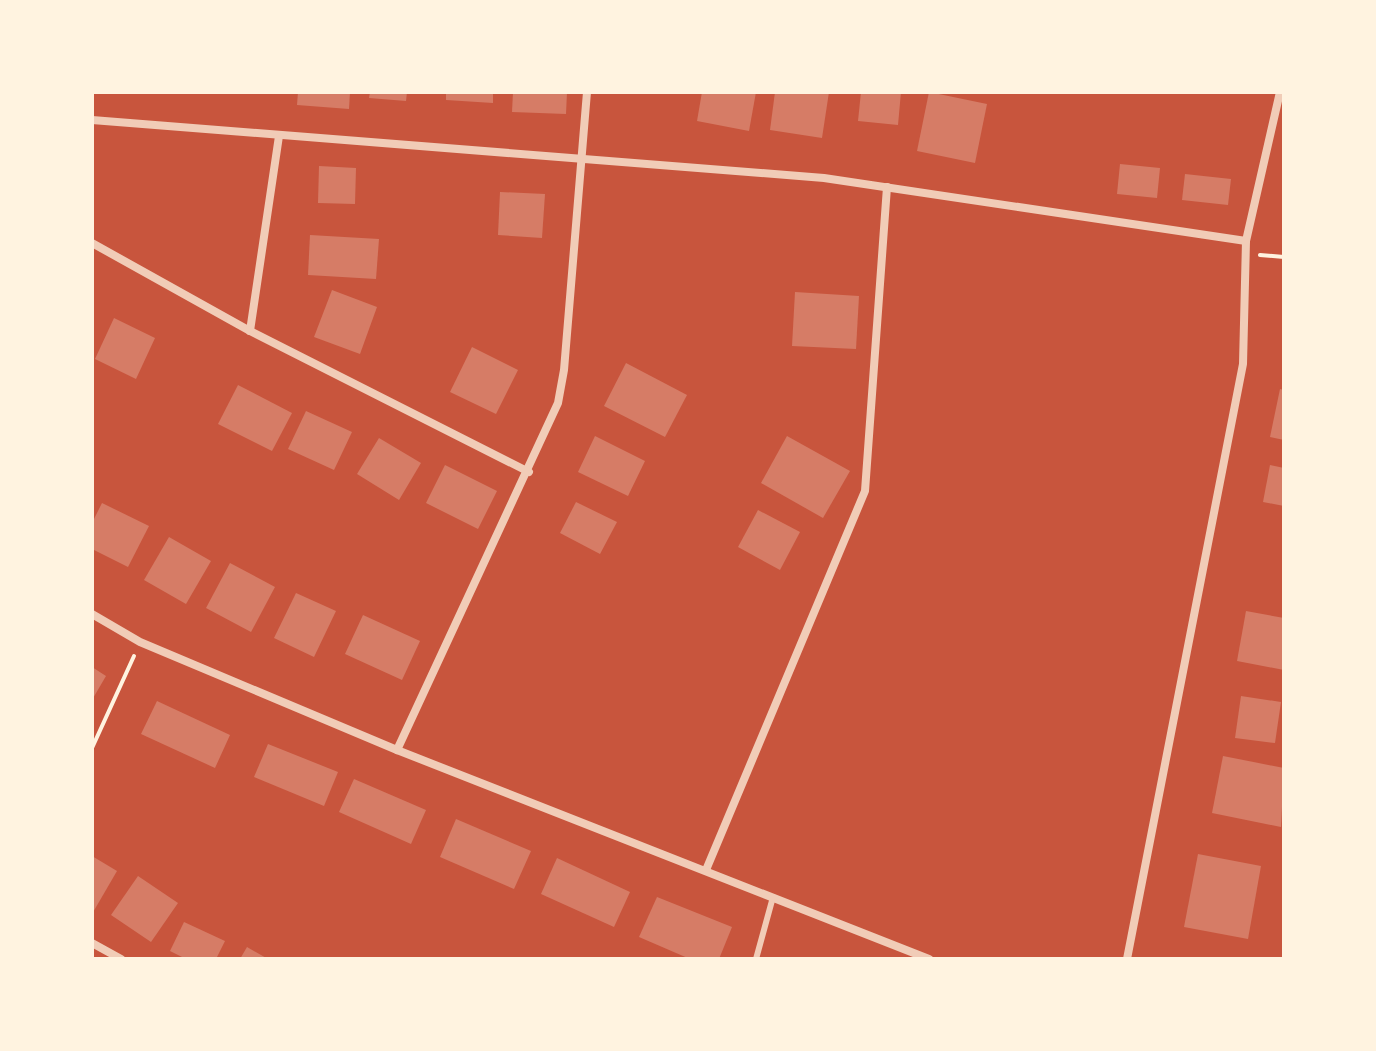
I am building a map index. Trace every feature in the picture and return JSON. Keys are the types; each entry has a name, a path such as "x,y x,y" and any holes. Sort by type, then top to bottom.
{"street":[{"path":"397,750 529,472 558,403 564,370 587,92"},
{"path":"1127,959 1243,364 1246,241 1280,92"},
{"path":"92,120 824,178 1056,210 1246,241"},
{"path":"250,331 279,136"},
{"path":"706,870 865,491 887,187"},
{"path":"92,243 250,331 529,472"},
{"path":"92,614 140,642 397,750 929,959"},
{"path":"92,943 121,959"}],"lane":[{"path":"756,959 773,896"}],"path":[{"path":"1246,254 1284,257"},
{"path":"92,748 140,642"}],"building":[{"path":"298,92 350,92 349,109 297,105"},
{"path":"370,92 407,92 406,101 369,98"},
{"path":"446,92 493,92 493,103 446,100"},
{"path":"513,92 567,92 566,114 512,112"},
{"path":"702,92 756,92 749,131 697,121"},
{"path":"775,92 829,92 822,138 770,130"},
{"path":"861,92 901,92 898,125 858,121"},
{"path":"929,92 987,104 975,163 917,151"},
{"path":"1120,164 1160,168 1157,198 1117,194"},
{"path":"319,166 356,168 355,204 318,203"},
{"path":"1185,174 1231,179 1228,205 1182,200"},
{"path":"500,192 545,194 542,238 498,235"},
{"path":"310,235 379,239 376,279 308,275"},
{"path":"332,290 377,307 360,354 314,337"},
{"path":"795,292 859,296 856,349 792,346"},
{"path":"114,318 155,338 136,379 95,359"},
{"path":"472,347 518,370 496,414 450,392"},
{"path":"626,363 687,395 665,437 604,406"},
{"path":"238,385 292,413 272,451 218,424"},
{"path":"1280,389 1284,390 1284,440 1270,437"},
{"path":"306,411 352,432 334,470 288,449"},
{"path":"595,436 645,461 628,496 578,472"},
{"path":"787,436 850,471 823,518 761,483"},
{"path":"379,438 421,463 399,500 357,474"},
{"path":"445,465 497,491 478,529 426,503"},
{"path":"1270,465 1284,468 1284,506 1263,502"},
{"path":"576,502 617,522 600,554 560,533"},
{"path":"102,503 149,526 128,567 92,549 92,523"},
{"path":"758,510 800,532 780,570 738,547"},
{"path":"169,537 211,561 186,604 144,580"},
{"path":"230,563 275,587 251,632 206,608"},
{"path":"296,593 336,611 314,657 274,638"},
{"path":"1246,611 1284,618 1284,670 1237,661"},
{"path":"363,615 420,641 402,680 345,654"},
{"path":"92,667 106,676 92,700"},
{"path":"1241,696 1281,702 1275,743 1235,738"},
{"path":"157,701 230,735 215,768 141,734"},
{"path":"268,744 338,772 324,806 254,777"},
{"path":"1223,756 1284,768 1281,827 1212,813"},
{"path":"354,779 426,810 411,844 339,812"},
{"path":"456,819 531,851 514,889 440,857"},
{"path":"1198,854 1261,866 1248,939 1184,927"},
{"path":"92,856 117,871 92,914"},
{"path":"557,858 630,892 614,927 541,894"},
{"path":"138,876 178,903 151,942 111,915"},
{"path":"657,897 732,927 719,959 690,959 639,937"},
{"path":"184,922 225,941 216,959 186,959 170,951"},
{"path":"247,947 268,959 240,959"}]}
